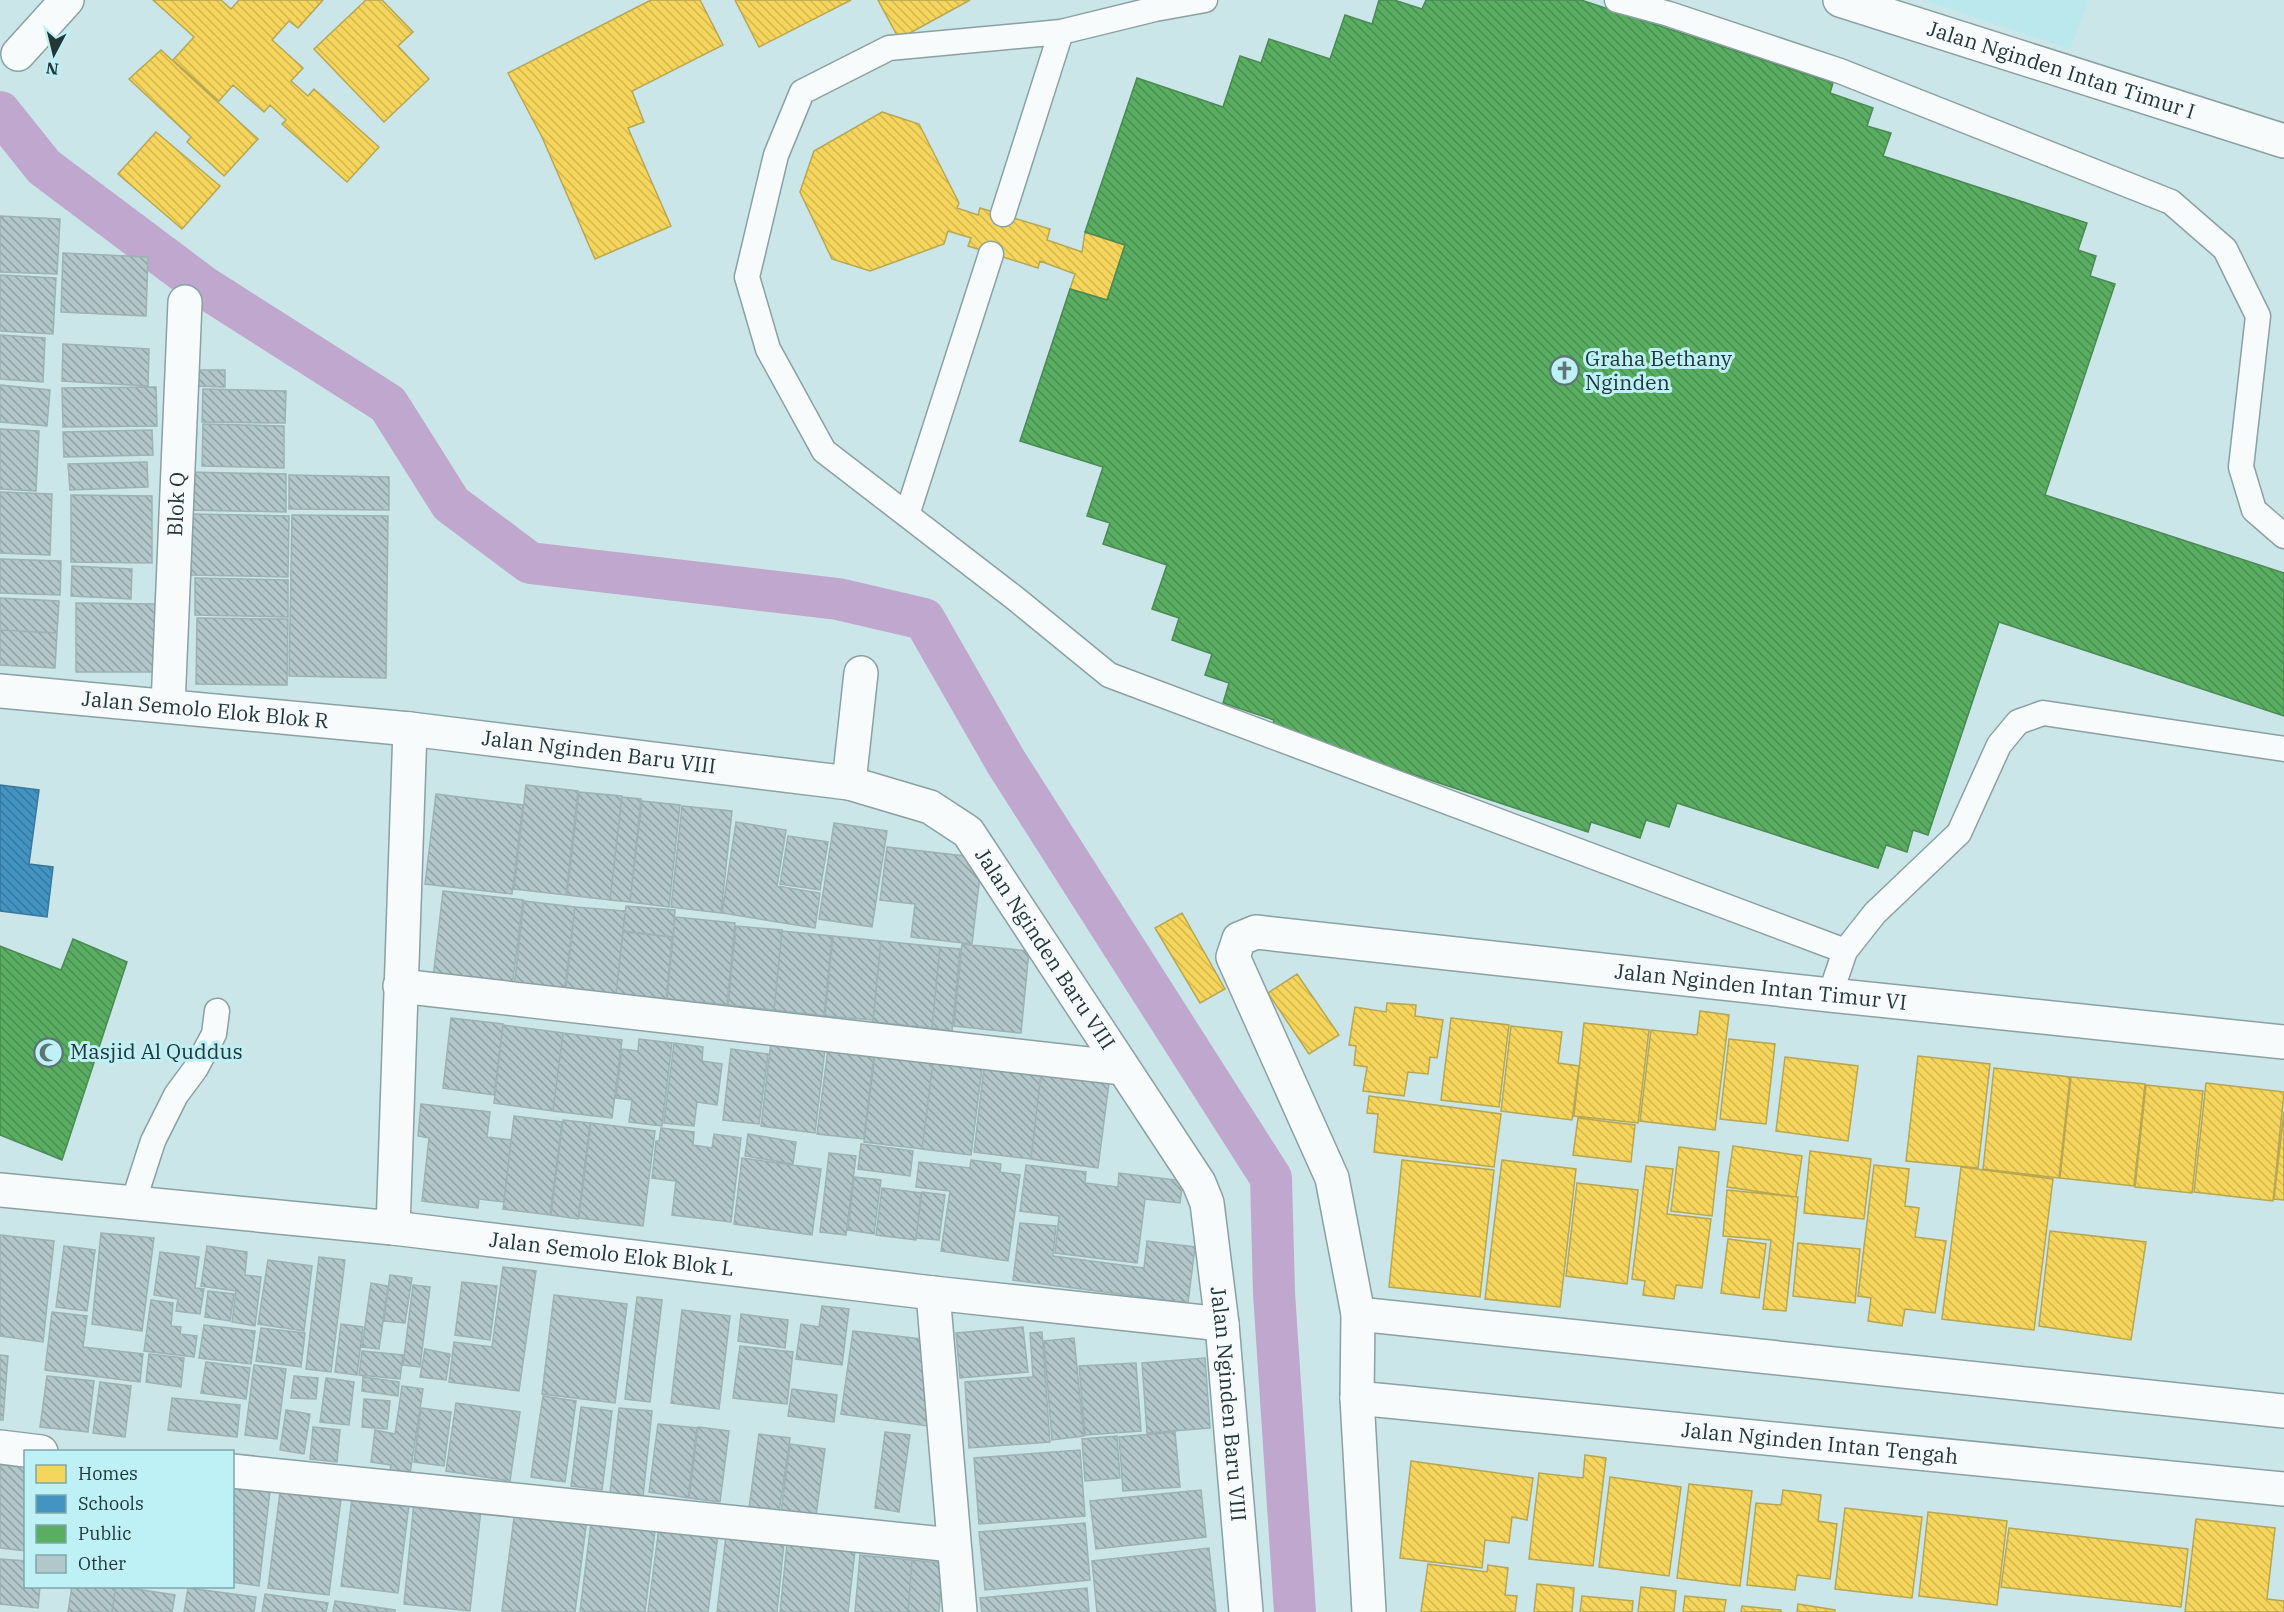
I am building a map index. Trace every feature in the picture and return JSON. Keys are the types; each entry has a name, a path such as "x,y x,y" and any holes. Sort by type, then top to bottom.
{"street":[{"path":"18,54 67,0"},
{"name":"Jalan Nginden Intan Timur I","path":"1840,0 2284,141"},
{"name":"Blok Q","path":"168,706 185,302"},
{"path":"849,783 861,673"},
{"name":"Jalan Semolo Elok Blok R","path":"0,691 410,729"},
{"path":"393,1228 410,729"},
{"name":"Jalan Nginden Baru VIII","path":"410,729 849,783 930,807 968,832 1199,1183 1207,1203 1222,1324 1246,1612"},
{"name":"Jalan Nginden Intan Timur VI","path":"1358,1314 1332,1178 1233,957 1239,939 1256,932 2284,1042"},
{"path":"400,986 1123,1068"},
{"name":"Jalan Semolo Elok Blok L","path":"0,1190 393,1228 933,1293 1222,1324"},
{"path":"933,1293 960,1612"},
{"path":"1369,1612 1357,1398 1358,1314 2284,1411"},
{"name":"Jalan Nginden Intan Tengah","path":"1357,1398 2284,1489"},
{"path":"0,1447 25,1450"},
{"path":"234,1471 953,1545"}],"lane":[{"path":"1205,0 1155,9 1061,32 889,48 802,92 776,155 747,277 768,349 824,451 1016,599 1109,675 1845,951"},
{"path":"1617,0 1669,14 1840,71 2171,202 2225,249 2258,316 2241,467 2254,510 2284,536"},
{"path":"1003,214 1061,32"},
{"path":"907,515 991,254"},
{"path":"1830,995 1845,951 1875,913 1959,832 1999,745 2018,722 2043,713 2284,749"},
{"path":"133,1203 153,1141 176,1095 196,1068 214,1034 217,1011"}],"shaded area":[{"path":"1924,0 2089,0 2070,49"}],"building: Homes":[{"path":"153,0 221,0 231,9 239,0 323,0 298,28 289,21 272,40 303,68 291,81 308,96 314,89 379,147 347,182 282,124 286,120 270,105 264,112 233,85 219,101 173,60 194,37"},
{"path":"366,0 382,0 413,32 398,46 429,79 384,122 314,49"},
{"path":"651,0 700,0 723,45 632,91 644,122 628,128 671,226 595,259 542,137 508,73"},
{"path":"735,0 851,0 759,47"},
{"path":"878,0 970,0 899,39"},
{"path":"161,50 258,139 224,176 187,142 191,137 129,79"},
{"path":"882,112 919,124 959,203 957,208 978,215 980,208 1050,229 1047,240 1082,252 1085,232 1125,245 1107,300 1070,289 1075,274 1040,261 1038,268 968,246 971,238 948,231 944,244 870,271 832,259 800,192 814,151"},
{"path":"156,132 220,186 182,229 118,174"},
{"path":"1182,913 1225,989 1200,1003 1155,928"},
{"path":"1297,974 1339,1035 1309,1054 1268,993"},
{"path":"1387,1003 1416,1005 1415,1016 1443,1020 1437,1058 1430,1057 1428,1074 1408,1072 1404,1096 1363,1091 1367,1067 1354,1065 1356,1046 1349,1045 1355,1007 1386,1012"},
{"path":"1700,1011 1729,1015 1715,1130 1640,1121 1651,1030 1697,1035"},
{"path":"1451,1018 1509,1025 1499,1107 1441,1100"},
{"path":"1584,1023 1649,1030 1638,1123 1574,1116"},
{"path":"1511,1026 1562,1032 1558,1063 1579,1066 1572,1120 1501,1111"},
{"path":"1729,1039 1775,1044 1766,1124 1720,1119"},
{"path":"1918,1056 1990,1064 1978,1168 1906,1161"},
{"path":"1785,1057 1858,1066 1848,1141 1776,1131"},
{"path":"1994,1068 2070,1077 2059,1178 1983,1169"},
{"path":"2071,1077 2145,1084 2134,1186 2060,1178"},
{"path":"2206,1083 2284,1092 2273,1201 2194,1192"},
{"path":"2146,1085 2203,1091 2192,1193 2135,1187"},
{"path":"1369,1096 1501,1114 1494,1167 1374,1152 1378,1114 1367,1113"},
{"path":"2284,1111 2284,1200 2274,1199"},
{"path":"1578,1118 1635,1125 1631,1162 1573,1155"},
{"path":"1733,1146 1802,1156 1796,1197 1727,1187"},
{"path":"1679,1147 1719,1152 1712,1216 1671,1211"},
{"path":"1810,1151 1871,1159 1864,1219 1804,1213"},
{"path":"1402,1160 1494,1170 1480,1297 1389,1287"},
{"path":"1502,1160 1576,1169 1560,1307 1485,1299"},
{"path":"1874,1165 1909,1169 1905,1206 1919,1208 1915,1237 1946,1241 1935,1313 1905,1309 1902,1326 1868,1321 1871,1298 1858,1296"},
{"path":"1646,1166 1673,1169 1667,1214 1711,1219 1702,1288 1676,1285 1674,1299 1643,1295 1645,1281 1632,1279"},
{"path":"1961,1167 2053,1179 2034,1330 1942,1319"},
{"path":"1577,1183 1638,1190 1627,1284 1566,1276"},
{"path":"1727,1190 1798,1197 1786,1311 1763,1309 1771,1240 1723,1236"},
{"path":"2050,1231 2146,1242 2131,1340 2039,1326"},
{"path":"1728,1239 1766,1244 1759,1298 1721,1293"},
{"path":"1798,1243 1860,1249 1855,1303 1793,1296"},
{"path":"1585,1455 1606,1458 1593,1566 1529,1559 1539,1473 1583,1478"},
{"path":"1411,1461 1533,1478 1527,1520 1512,1517 1509,1543 1485,1540 1482,1568 1400,1558"},
{"path":"1610,1477 1681,1487 1669,1576 1599,1567"},
{"path":"1689,1484 1752,1491 1740,1586 1677,1578"},
{"path":"1783,1490 1821,1495 1818,1521 1837,1524 1830,1579 1797,1575 1795,1590 1747,1585 1756,1503 1781,1505"},
{"path":"1845,1508 1922,1517 1912,1598 1835,1589"},
{"path":"1928,1512 2007,1521 1997,1605 1919,1596"},
{"path":"2196,1519 2275,1528 2267,1599 2284,1601 2284,1612 2185,1612"},
{"path":"2009,1528 2188,1549 2181,1607 2001,1587"},
{"path":"1428,1564 1487,1572 1488,1565 1508,1568 1505,1595 1517,1596 1515,1612 1421,1612"},
{"path":"1537,1584 1574,1588 1572,1612 1534,1612"},
{"path":"1641,1587 1676,1591 1674,1612 1638,1612"},
{"path":"1582,1596 1633,1601 1632,1612 1580,1612"},
{"path":"1685,1596 1726,1600 1724,1612 1683,1612"},
{"path":"1798,1604 1835,1610 1835,1612 1797,1612"},
{"path":"1742,1606 1781,1610 1781,1612 1741,1612"}],"building: Schools":[{"path":"0,785 39,790 29,864 53,867 47,917 0,911"}],"building: Public":[{"name":"Graha Bethany Nginden","path":"1379,0 1394,0 1422,9 1426,0 1581,0 1833,83 1830,93 1873,108 1867,126 1891,133 1883,156 2087,223 2078,250 2096,256 2090,276 2115,284 2045,495 2284,573 2284,716 1999,622 1928,835 1913,830 1907,852 1886,845 1878,868 1677,803 1669,827 1646,820 1640,838 1591,822 1588,832 1272,728 1274,720 1223,703 1229,683 1205,675 1212,654 1172,640 1179,618 1152,609 1167,565 1103,544 1110,523 1087,516 1103,467 1020,441 1070,289 1107,300 1125,245 1085,232 1137,78 1223,107 1240,56 1261,63 1269,39 1330,59 1345,15 1372,24"},
{"name":"Masjid Al Quddus","path":"73,939 127,962 62,1160 0,1135 0,946 61,970"}],"building: Other":[{"path":"0,216 60,219 57,274 0,272"},
{"path":"63,253 148,257 146,316 61,312"},
{"path":"0,275 56,278 53,334 0,331"},
{"path":"0,335 45,338 43,382 0,379"},
{"path":"63,344 149,349 148,386 62,381"},
{"path":"195,370 225,370 225,387 194,386"},
{"path":"0,385 50,390 47,426 0,422"},
{"path":"156,387 157,426 63,427 62,388"},
{"path":"203,389 286,391 285,423 202,422"},
{"path":"203,424 284,426 284,468 202,466"},
{"path":"0,429 39,431 36,491 0,489"},
{"path":"152,430 153,455 64,457 63,432"},
{"path":"147,462 148,487 70,490 68,464"},
{"path":"186,472 286,474 286,512 186,510"},
{"path":"289,475 389,477 389,510 289,509"},
{"path":"0,492 52,494 50,555 0,553"},
{"path":"71,495 152,496 152,563 71,562"},
{"path":"192,514 289,516 288,577 191,575"},
{"path":"292,515 388,516 386,678 289,676"},
{"path":"0,559 61,561 60,595 0,593"},
{"path":"72,566 132,569 131,599 71,596"},
{"path":"195,578 288,580 288,617 195,615"},
{"path":"0,598 59,601 57,633 0,630"},
{"path":"76,603 156,604 156,672 76,672"},
{"path":"197,618 288,619 287,685 196,684"},
{"path":"0,630 57,633 55,668 0,665"},
{"path":"526,785 578,791 566,895 514,889"},
{"path":"579,792 622,796 610,900 567,895"},
{"path":"436,794 523,805 512,894 425,884"},
{"path":"622,797 641,799 630,902 610,900"},
{"path":"642,801 680,805 669,907 630,902"},
{"path":"682,806 732,811 721,913 671,907"},
{"path":"736,822 786,830 777,886 820,893 815,928 722,913"},
{"path":"834,823 887,831 872,927 819,919"},
{"path":"788,836 828,842 820,890 780,884"},
{"path":"887,847 982,858 972,944 911,937 915,904 880,900"},
{"path":"443,891 523,900 512,987 433,978"},
{"path":"524,901 575,907 564,993 514,987"},
{"path":"626,906 675,910 673,937 623,931"},
{"path":"575,907 625,911 616,994 566,988"},
{"path":"675,917 735,923 727,1005 667,999"},
{"path":"736,926 782,930 774,1010 728,1005"},
{"path":"782,931 832,936 824,1016 774,1010"},
{"path":"623,932 672,937 666,999 616,994"},
{"path":"833,936 881,941 873,1020 825,1016"},
{"path":"881,941 940,947 932,1028 873,1022"},
{"path":"962,944 1029,951 1021,1033 954,1026"},
{"path":"940,947 960,949 952,1031 932,1028"},
{"path":"451,1018 503,1024 494,1095 443,1088"},
{"path":"503,1025 563,1033 553,1111 494,1103"},
{"path":"563,1033 622,1040 612,1118 553,1111"},
{"path":"639,1039 672,1043 662,1126 629,1122 632,1100 616,1098 622,1049 638,1051"},
{"path":"771,1042 825,1049 815,1133 761,1126"},
{"path":"674,1043 703,1047 702,1061 722,1064 717,1105 697,1102 694,1126 664,1123"},
{"path":"731,1049 768,1054 759,1124 723,1120"},
{"path":"828,1049 874,1054 864,1139 817,1134"},
{"path":"875,1054 933,1062 922,1149 864,1142"},
{"path":"933,1062 982,1068 971,1155 922,1149"},
{"path":"984,1067 1041,1074 1031,1159 974,1152"},
{"path":"1041,1074 1109,1083 1098,1168 1031,1159"},
{"path":"421,1104 490,1112 487,1137 511,1140 504,1202 479,1199 478,1208 422,1201 429,1138 418,1136"},
{"path":"514,1116 562,1122 550,1215 503,1209"},
{"path":"563,1120 590,1123 578,1219 551,1215"},
{"path":"591,1123 655,1131 643,1226 579,1218"},
{"path":"661,1128 694,1132 693,1145 712,1148 714,1134 741,1138 731,1222 672,1215 676,1181 652,1178 656,1141 659,1141"},
{"path":"748,1134 796,1142 793,1164 745,1156"},
{"path":"861,1144 913,1151 910,1176 858,1169"},
{"path":"829,1153 856,1156 846,1235 820,1232"},
{"path":"742,1158 821,1169 812,1235 734,1224"},
{"path":"971,1160 1001,1164 1000,1172 1020,1175 1008,1261 941,1251 950,1191 916,1187 919,1162 970,1168"},
{"path":"1026,1165 1086,1172 1085,1183 1118,1187 1119,1173 1183,1181 1180,1203 1145,1199 1137,1263 1055,1253 1059,1216 1020,1211"},
{"path":"854,1177 881,1180 874,1234 848,1230"},
{"path":"882,1188 921,1193 916,1240 876,1235"},
{"path":"922,1192 945,1195 939,1240 916,1238"},
{"path":"1020,1223 1056,1226 1053,1256 1144,1268 1147,1241 1195,1247 1188,1303 1013,1280"},
{"path":"101,1233 154,1238 142,1331 92,1324"},
{"path":"0,1235 54,1241 43,1342 0,1336"},
{"path":"64,1246 95,1250 87,1311 56,1307"},
{"path":"207,1246 247,1252 245,1275 261,1277 255,1326 232,1322 236,1291 201,1286"},
{"path":"160,1252 199,1257 195,1288 204,1289 200,1314 176,1311 178,1299 154,1295"},
{"path":"319,1257 345,1260 331,1372 306,1369"},
{"path":"268,1260 312,1266 304,1331 258,1324"},
{"path":"503,1267 536,1271 519,1391 449,1382 454,1342 492,1347"},
{"path":"390,1275 412,1278 405,1323 384,1321"},
{"path":"462,1282 497,1286 490,1340 455,1335"},
{"path":"371,1283 388,1286 379,1349 362,1347"},
{"path":"413,1285 430,1287 420,1367 403,1365"},
{"path":"208,1291 234,1294 230,1321 205,1317"},
{"path":"554,1295 627,1304 615,1403 542,1394"},
{"path":"637,1297 662,1300 650,1402 625,1399"},
{"path":"151,1300 173,1303 171,1326 181,1327 180,1334 197,1336 194,1357 144,1351"},
{"path":"822,1306 849,1309 842,1365 796,1359 801,1324 819,1327"},
{"path":"682,1310 730,1316 719,1409 671,1403"},
{"path":"52,1312 87,1316 83,1347 143,1354 140,1382 45,1370"},
{"path":"741,1314 788,1320 785,1348 738,1341"},
{"path":"341,1324 363,1327 357,1375 335,1372"},
{"path":"204,1325 255,1331 251,1364 199,1358"},
{"path":"1023,1327 1028,1372 960,1378 956,1333"},
{"path":"261,1328 305,1333 301,1367 256,1361"},
{"path":"853,1331 930,1340 935,1427 841,1414"},
{"path":"1042,1332 1050,1442 969,1448 965,1382 1033,1377 1030,1333"},
{"path":"1074,1338 1084,1436 1052,1440 1044,1341"},
{"path":"740,1346 793,1352 787,1404 733,1398"},
{"path":"425,1349 450,1354 446,1380 420,1377"},
{"path":"362,1351 403,1355 400,1379 359,1375"},
{"path":"149,1354 184,1358 181,1387 146,1382"},
{"path":"0,1355 8,1356 3,1420 0,1420"},
{"path":"1205,1358 1210,1428 1147,1433 1142,1363"},
{"path":"206,1362 250,1368 246,1399 201,1393"},
{"path":"1136,1363 1141,1431 1085,1435 1079,1366"},
{"path":"254,1365 286,1369 277,1439 245,1435"},
{"path":"47,1376 94,1381 88,1432 40,1427"},
{"path":"294,1376 318,1378 316,1399 291,1398"},
{"path":"363,1377 399,1382 398,1396 362,1391"},
{"path":"326,1378 354,1382 349,1425 320,1422"},
{"path":"100,1382 131,1386 125,1437 93,1433"},
{"path":"402,1386 423,1389 410,1474 390,1471 391,1465 371,1462 375,1430 395,1434"},
{"path":"792,1389 837,1395 834,1422 788,1416"},
{"path":"543,1396 576,1401 565,1482 531,1477"},
{"path":"172,1398 240,1405 237,1437 168,1430"},
{"path":"364,1399 390,1401 387,1429 362,1427"},
{"path":"456,1403 520,1412 510,1481 446,1471"},
{"path":"581,1407 612,1411 602,1490 571,1486"},
{"path":"421,1408 451,1412 444,1466 414,1462"},
{"path":"619,1408 652,1411 643,1497 610,1493"},
{"path":"286,1410 310,1414 304,1454 280,1450"},
{"path":"658,1424 697,1428 688,1498 649,1492"},
{"path":"313,1427 340,1430 337,1462 310,1459"},
{"path":"698,1427 729,1431 720,1502 689,1498"},
{"path":"885,1432 910,1435 899,1512 875,1508"},
{"path":"1175,1432 1180,1487 1123,1491 1119,1437"},
{"path":"759,1434 790,1438 779,1512 749,1508"},
{"path":"1117,1436 1120,1478 1085,1481 1082,1439"},
{"path":"790,1444 825,1449 816,1516 781,1512"},
{"path":"1080,1450 1085,1516 979,1524 974,1458"},
{"path":"0,1463 24,1467 24,1551 0,1548"},
{"path":"234,1487 270,1491 259,1586 234,1582"},
{"path":"1201,1490 1206,1537 1096,1549 1090,1501"},
{"path":"280,1492 341,1499 329,1595 268,1588"},
{"path":"352,1498 409,1505 398,1593 341,1586"},
{"path":"414,1502 481,1509 470,1611 404,1604"},
{"path":"515,1510 587,1519 575,1612 502,1611"},
{"path":"591,1523 655,1531 645,1612 580,1611"},
{"path":"1085,1523 1090,1580 985,1590 979,1532"},
{"path":"659,1527 718,1535 708,1612 648,1612"},
{"path":"726,1536 784,1543 777,1612 717,1612"},
{"path":"787,1544 855,1551 848,1612 780,1612"},
{"path":"1209,1548 1216,1612 1097,1612 1092,1561"},
{"path":"860,1555 912,1560 908,1612 855,1612"},
{"path":"0,1559 24,1561 24,1588 40,1588 38,1608 0,1604"},
{"path":"912,1560 943,1563 939,1612 908,1612"},
{"path":"72,1588 116,1588 112,1612 68,1612"},
{"path":"116,1588 175,1595 172,1612 112,1612"},
{"path":"188,1588 256,1597 254,1612 184,1612"},
{"path":"1087,1588 1089,1612 982,1612 980,1598"},
{"path":"265,1594 328,1603 326,1612 262,1612"},
{"path":"335,1601 395,1610 395,1612 333,1612"}],"waterway":[{"path":"0,112 44,167 204,287 388,404 451,504 530,563 838,599 924,619 1006,762 1271,1178 1274,1293 1295,1612"}],"place":[{"name":"Graha Bethany Nginden","path":"1564,371"},
{"name":"Masjid Al Quddus","path":"49,1052"}]}
